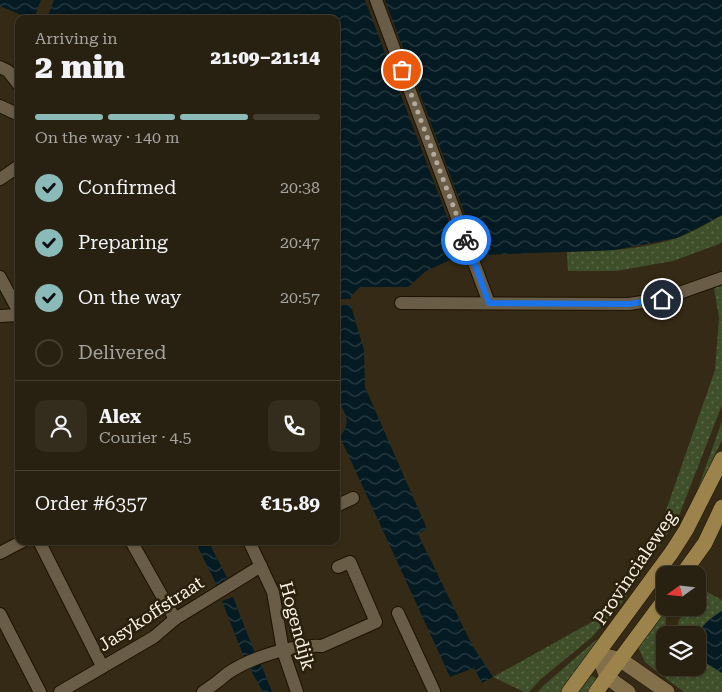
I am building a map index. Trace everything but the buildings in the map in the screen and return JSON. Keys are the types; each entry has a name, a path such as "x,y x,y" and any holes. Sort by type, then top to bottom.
{"main road":[{"name":"Provincialeweg","path":"569,692 672,552 686,530 722,458"},
{"path":"688,566 705,543 722,507"},
{"path":"596,692 656,611"},
{"path":"598,654 621,660 667,692"},
{"path":"598,654 607,677 628,692"}],"street":[{"path":"376,0 489,303"},
{"path":"0,67 8,71 15,80"},
{"path":"0,106 15,113"},
{"path":"0,179 15,169"},
{"path":"0,277 15,305"},
{"path":"401,303 629,304 662,299 722,278"},
{"path":"0,316 15,314"},
{"path":"340,504 352,498"},
{"path":"0,553 15,545"},
{"path":"41,545 102,666"},
{"path":"133,545 175,619"},
{"name":"Hogendijk","path":"252,545 273,592 282,650 298,692"},
{"path":"203,692 229,673 262,656 282,650 314,645 322,646 376,622 350,562 338,567"},
{"name":"Jasykoffstraat","path":"60,692 154,637 175,619 261,566"},
{"path":"398,613 436,692"},
{"path":"0,614 40,692"}],"green space":[{"path":"722,215 722,242 673,261 616,271 568,271 567,252 623,249 664,242 689,233"},
{"path":"722,285 722,405 678,518 619,607 591,638 541,679 529,692 524,692 493,677 597,619 654,541 715,370 719,318 714,288"},
{"path":"722,421 722,440 696,494"},
{"path":"706,591 722,600 722,611 704,626 678,626 682,616 706,616"},
{"path":"661,616 666,616 665,626 656,626 656,671 645,662 638,647"},
{"path":"596,640 599,642 560,692 538,692 543,686"},
{"path":"706,662 722,673 722,692 684,692 663,676 706,676"},
{"path":"592,676 598,679 588,692 577,692 588,678"}],"water":[{"path":"0,0 722,0 722,215 677,238 615,250 459,256 426,271 408,287 360,287 351,296 351,306 364,350 365,387 427,529 418,534 472,645 493,677 482,683 474,668 450,677 340,437 345,430 346,418 340,403 340,15 22,15 0,6"},
{"path":"197,545 210,545 232,587 221,594"},
{"path":"233,597 272,692 263,692 245,660 222,601"},
{"path":"722,611 722,673 706,663 706,626 703,626"}],"pier":[{"path":"41,0 54,0 48,15 35,15"},
{"path":"365,0 385,0 481,258 463,259"},
{"path":"340,299 353,299 353,305 340,305"}],"way so far":[{"path":"402,70 466,240"}],"route":[{"path":"466,240 489,303 629,304 662,299"}]}
